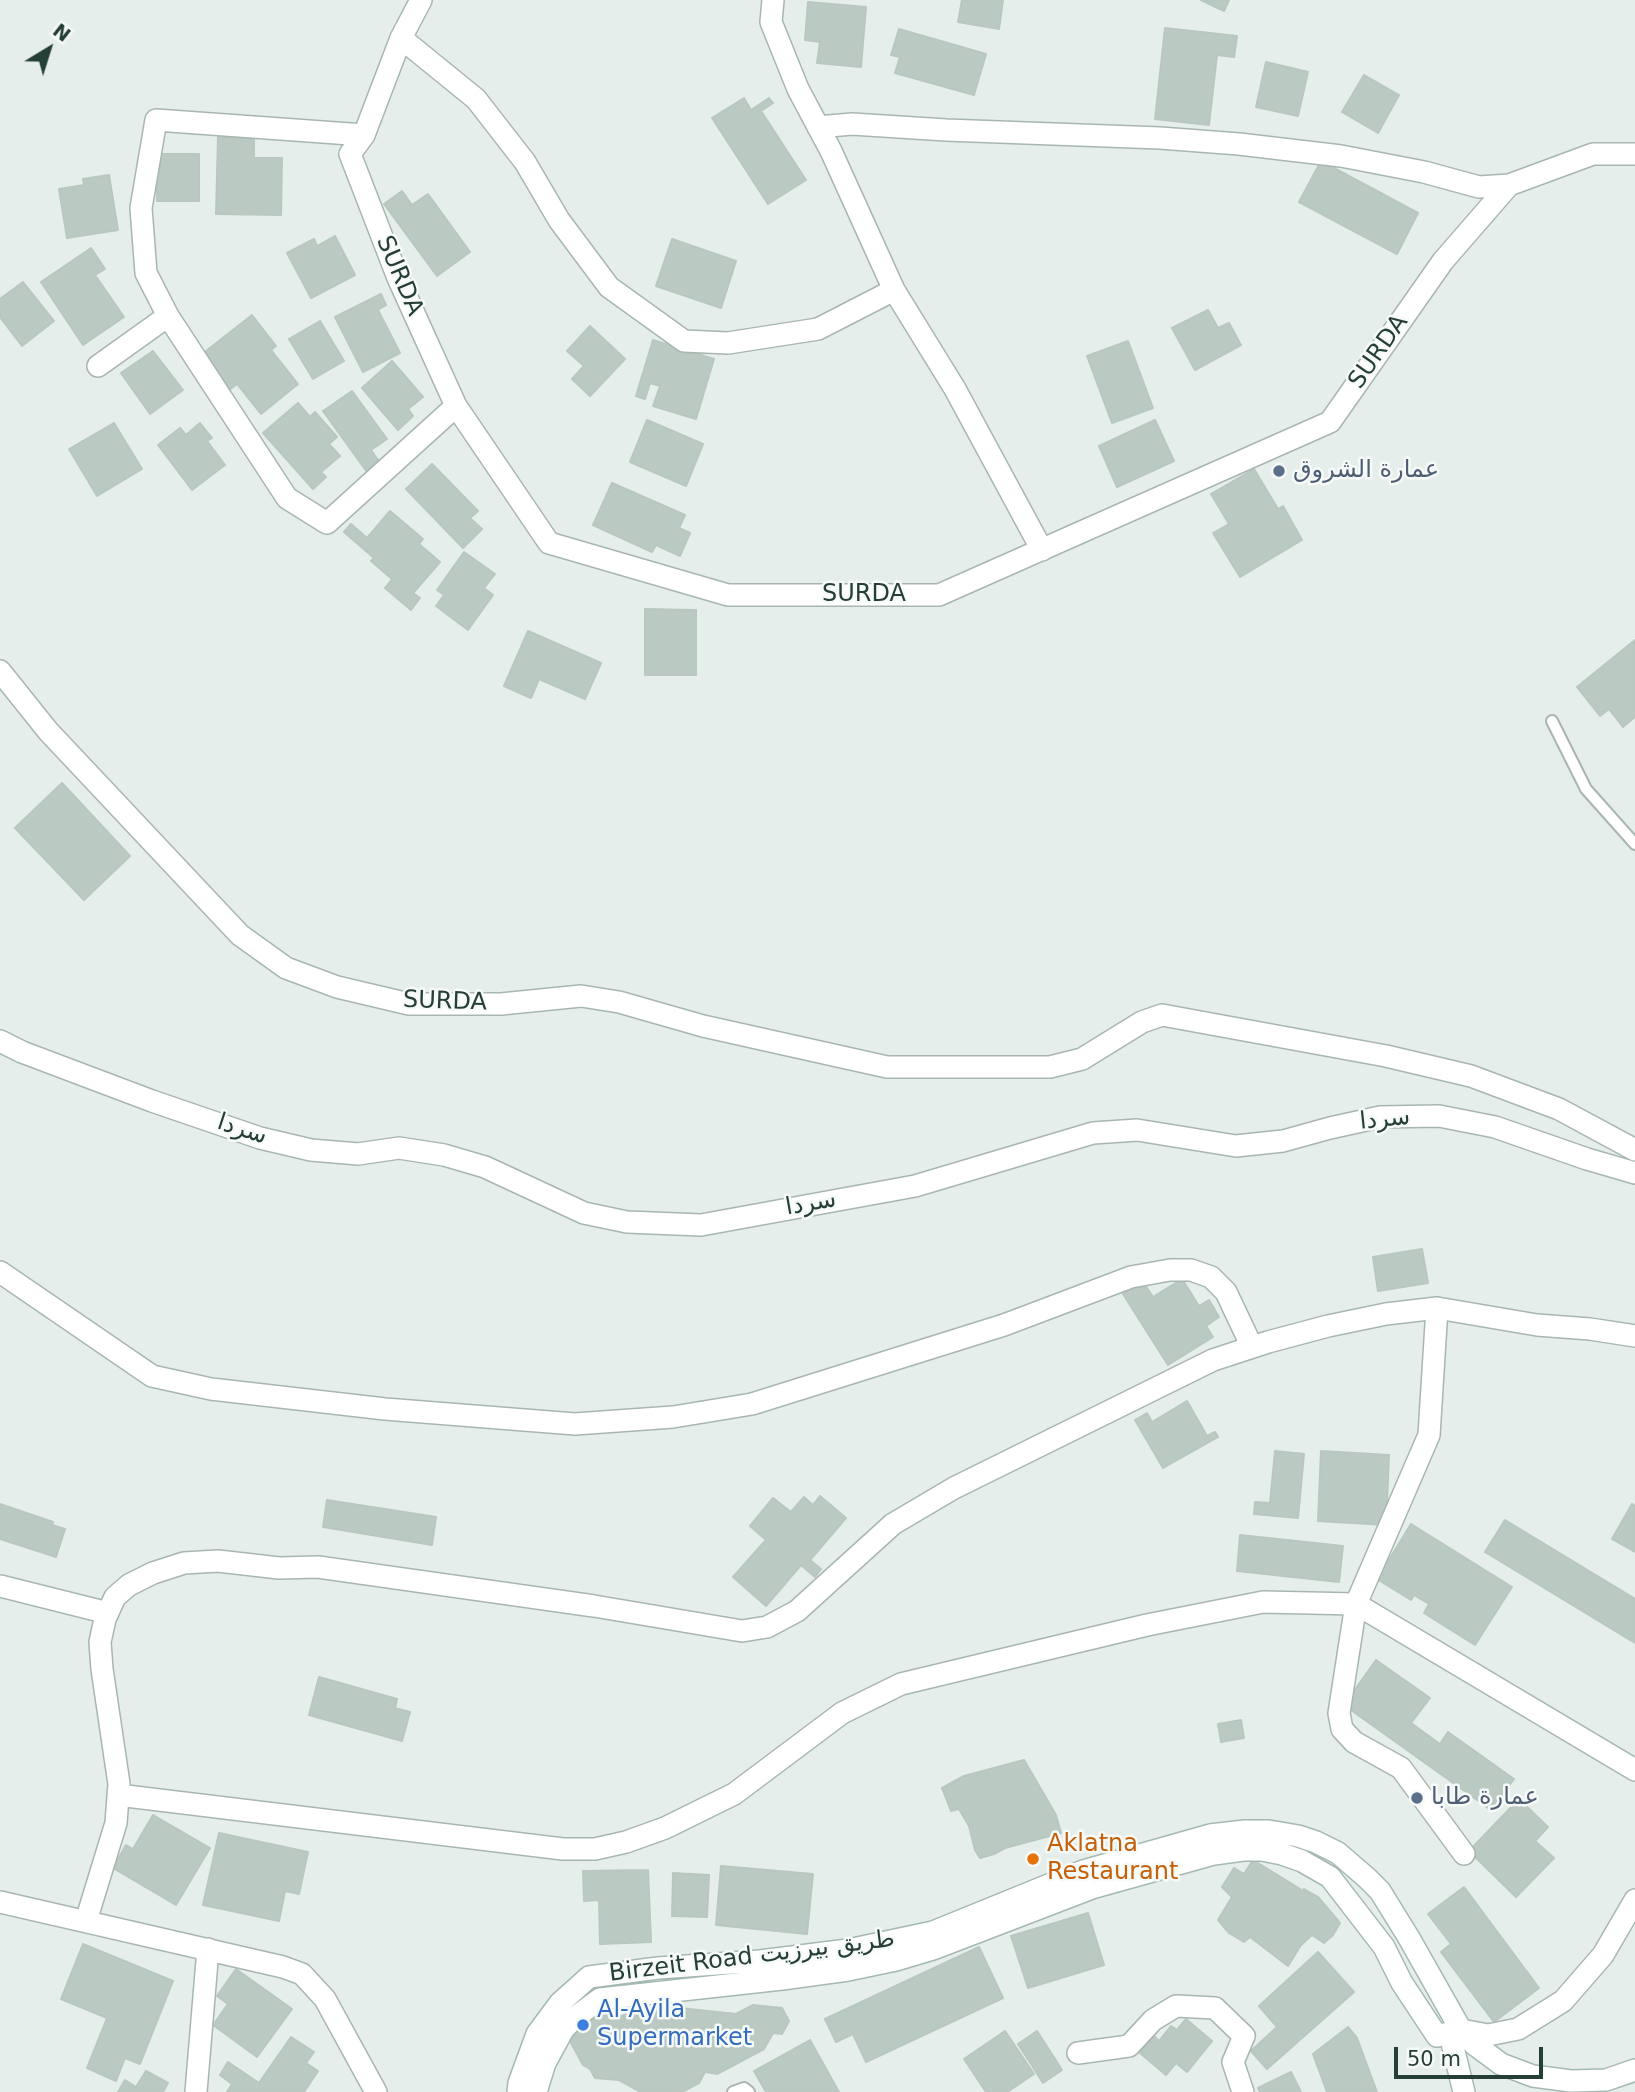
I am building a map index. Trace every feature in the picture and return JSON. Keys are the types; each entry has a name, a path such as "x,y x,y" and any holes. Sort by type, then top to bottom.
{"street":[{"name":"SURDA","path":"421,0 401,38 364,135 350,154 398,278 457,406 549,543 728,595 939,595 1330,422 1443,261 1509,185 1592,154 1635,154"},
{"path":"773,0 772,22 798,89 894,290 956,389 1042,550"},
{"path":"401,38 475,99 525,162 559,220 609,287 684,341 728,343 818,329 894,290"},
{"path":"364,135 156,120 141,208 146,273 168,316 287,498 327,523 457,406"},
{"path":"818,127 852,124 1239,144 1341,156 1424,172 1479,187 1509,185"},
{"path":"98,366 168,316"},
{"name":"SURDA","path":"0,671 48,731 135,822 205,901 240,935 286,968 337,987 409,1003 501,1004 582,996 619,1002 703,1026 887,1067 1050,1067 1082,1059 1142,1022 1162,1015 1386,1056 1471,1076 1559,1109 1635,1150"},
{"name":"سردا","path":"0,1041 22,1052 152,1101 260,1138 311,1150 358,1154 399,1148 444,1155 485,1167 584,1213 627,1222 701,1224 915,1186 1093,1133 1137,1130 1236,1146 1283,1141 1380,1117 1438,1116 1495,1127 1635,1173"},
{"path":"0,1272 152,1376 211,1389 372,1408 575,1424 673,1417 752,1404 1004,1325 1131,1277 1170,1270 1191,1270 1211,1277 1226,1292 1252,1347"},
{"path":"1437,1308 1429,1435 1356,1604 1339,1713 1342,1729 1354,1742 1401,1768 1464,1854"},
{"path":"86,1921 117,1823 119,1784 100,1642 115,1597 129,1585 153,1573 184,1563 218,1562 279,1568 318,1567 594,1606 742,1631 767,1627 797,1611 892,1524 933,1500 1213,1360 1252,1347 1328,1326 1386,1314 1437,1308 1537,1325 1635,1336"},
{"path":"0,1586 108,1613"},
{"path":"118,1795 564,1849 595,1849 626,1842 665,1828 734,1794 842,1713 901,1684 1147,1625 1263,1602 1356,1604 1635,1770"},
{"name":"Birzeit Road طريق بيرزيت","path":"518,2092 537,2034 560,2003 589,1978 658,1968 760,1961 848,1950 933,1932 1210,1835 1269,1831 1298,1836 1338,1853 1380,1891 1461,2030 1474,2044 1501,2064 1542,2078 1571,2081 1606,2080 1635,2070"},
{"path":"537,2092 545,2063 563,2030 600,1999 782,1979 896,1960 933,1949 1087,1880 1214,1854 1262,1850 1302,1861 1330,1877 1384,1947 1402,1983 1437,2036 1461,2030 1488,2035 1518,2029 1563,2001 1603,1955 1635,1900"},
{"path":"0,1902 283,1966 302,1973 326,1998 376,2092"},
{"path":"196,2092 208,1949"},
{"path":"1078,2053 1129,2046 1153,2020 1176,2006 1215,2008 1244,2036 1233,2062 1243,2092"},
{"path":"1461,2030 1452,2043 1464,2092"}],"lane":[{"path":"1552,721 1586,789 1635,844"},
{"path":"733,2092 744,2088 749,2092"}],"building":[{"path":"962,0 1003,0 999,29 958,22"},
{"path":"1201,0 1229,0 1224,11"},
{"path":"808,2 866,7 861,67 817,63 820,42 805,40"},
{"path":"1165,28 1237,36 1234,57 1217,55 1209,125 1155,119"},
{"path":"899,29 986,54 974,95 895,73 900,57 891,55"},
{"path":"1266,62 1308,72 1298,116 1256,107"},
{"path":"1364,75 1399,95 1378,133 1342,112"},
{"path":"744,98 751,110 769,98 773,103 761,111 806,180 768,204 712,118"},
{"path":"218,137 254,138 254,158 282,158 281,215 216,214"},
{"path":"157,154 199,154 199,201 157,201"},
{"path":"1321,161 1418,213 1397,254 1299,202"},
{"path":"109,175 118,230 67,238 59,189 84,185 83,179"},
{"path":"402,191 412,205 428,194 470,252 437,276 384,204"},
{"path":"335,236 355,275 311,298 287,253 314,239 317,246"},
{"path":"672,239 736,261 721,308 656,286"},
{"path":"91,248 105,269 95,275 124,317 83,345 41,282"},
{"path":"23,282 54,321 22,346 0,317 0,299"},
{"path":"381,294 386,305 378,310 400,353 363,372 335,317"},
{"path":"1208,310 1218,328 1229,323 1241,345 1195,370 1172,328"},
{"path":"252,315 276,346 271,350 298,384 261,414 237,384 229,390 201,355"},
{"path":"320,321 344,361 313,379 289,339"},
{"path":"590,326 625,359 590,396 572,379 584,366 567,351"},
{"path":"653,340 714,359 696,419 653,406 660,386 650,383 645,399 636,396"},
{"path":"1128,341 1153,408 1112,423 1087,356"},
{"path":"153,351 183,390 150,414 121,373"},
{"path":"392,361 423,397 408,409 413,416 398,430 362,388"},
{"path":"352,391 387,439 371,450 380,463 367,472 323,411"},
{"path":"298,403 310,417 315,412 337,437 329,444 340,456 321,472 326,477 313,489 263,433"},
{"path":"647,420 703,444 686,486 630,462"},
{"path":"1155,420 1174,461 1117,487 1099,446"},
{"path":"114,423 142,469 97,496 69,449"},
{"path":"200,423 212,438 207,441 225,465 192,490 158,445 180,428 186,435"},
{"path":"432,464 478,511 470,518 482,529 463,548 406,489"},
{"path":"1254,469 1278,509 1283,506 1302,540 1240,577 1213,533 1229,524 1211,494"},
{"path":"612,483 685,515 679,528 690,533 680,556 656,545 652,552 593,525"},
{"path":"390,511 423,539 419,544 440,562 413,593 420,598 411,610 385,588 392,579 371,561 374,558 344,532 351,524 367,538"},
{"path":"464,552 495,574 484,588 493,595 468,630 436,606 444,595 437,590"},
{"path":"645,609 696,610 696,675 645,675"},
{"path":"528,631 601,663 585,699 539,679 531,698 504,686"},
{"path":"1635,640 1635,717 1623,727 1609,709 1600,716 1577,687"},
{"path":"62,783 130,856 84,900 15,828"},
{"path":"1422,1249 1428,1283 1378,1291 1373,1257"},
{"path":"1182,1279 1199,1306 1209,1300 1219,1317 1206,1326 1213,1337 1168,1365 1123,1294 1143,1282 1153,1297"},
{"path":"1187,1401 1207,1436 1215,1432 1218,1437 1163,1468 1135,1420 1147,1413 1152,1422"},
{"path":"1275,1451 1304,1454 1298,1518 1254,1514 1255,1502 1270,1503"},
{"path":"1321,1451 1389,1455 1386,1525 1318,1521"},
{"path":"820,1496 846,1518 810,1560 821,1569 815,1577 801,1565 766,1606 733,1577 766,1540 750,1526 773,1498 791,1512 804,1497 813,1505"},
{"path":"327,1500 436,1517 432,1545 323,1527"},
{"path":"0,1504 53,1522 52,1525 65,1529 56,1557 0,1539"},
{"path":"1632,1504 1635,1506 1635,1552 1612,1539"},
{"path":"1505,1520 1635,1599 1635,1643 1485,1552"},
{"path":"1411,1524 1512,1587 1475,1645 1424,1613 1429,1604 1414,1595 1411,1600 1377,1579"},
{"path":"1240,1535 1343,1546 1339,1582 1237,1571"},
{"path":"1376,1660 1430,1698 1411,1723 1440,1744 1448,1732 1514,1779 1491,1810 1344,1705"},
{"path":"319,1677 397,1699 395,1708 410,1712 402,1741 309,1715"},
{"path":"1241,1720 1244,1738 1221,1742 1218,1724"},
{"path":"1024,1760 1056,1815 1061,1833 1005,1848 980,1858 975,1850 969,1826 959,1809 951,1811 942,1788 964,1776"},
{"path":"1519,1799 1548,1827 1535,1841 1554,1858 1516,1897 1469,1851"},
{"path":"153,1815 210,1848 176,1905 113,1868 126,1845 133,1849"},
{"path":"219,1833 308,1852 299,1894 285,1891 279,1921 203,1905"},
{"path":"1253,1860 1310,1895 1304,1889 1318,1897 1340,1923 1324,1943 1312,1935 1301,1945 1288,1966 1250,1937 1244,1942 1229,1933 1218,1920 1232,1897 1222,1887 1234,1868 1244,1874"},
{"path":"721,1866 813,1874 807,1934 716,1925"},
{"path":"648,1870 651,1942 600,1944 599,1900 584,1901 583,1871"},
{"path":"673,1873 709,1875 707,1917 672,1916"},
{"path":"1464,1887 1539,1988 1494,2022 1441,1952 1451,1944 1428,1914"},
{"path":"1088,1913 1104,1965 1028,1988 1011,1936"},
{"path":"83,1944 173,1981 140,2064 125,2058 116,2081 87,2068 107,2018 61,1999"},
{"path":"979,1947 1003,1998 866,2062 853,2034 836,2042 825,2019"},
{"path":"1318,1952 1354,1992 1267,2069 1251,2051 1277,2027 1259,2006"},
{"path":"236,1969 292,2009 257,2057 213,2025 228,2004 217,1996"},
{"path":"642,2004 736,2014 753,2005 782,2008 789,2021 782,2034 773,2033 764,2049 717,2074 705,2072 699,2083 682,2092 639,2091 619,2080 595,2078 590,2069 583,2065 569,2039 575,2028 601,2014 622,2016"},
{"path":"1186,2019 1212,2041 1187,2072 1176,2063 1166,2075 1140,2053 1154,2036 1159,2041 1171,2026 1177,2030"},
{"path":"1348,2027 1357,2038 1377,2092 1327,2092 1313,2054"},
{"path":"1005,2031 1034,2074 1007,2092 986,2092 964,2059"},
{"path":"1037,2031 1062,2070 1043,2083 1018,2044"},
{"path":"291,2037 314,2052 306,2063 318,2071 304,2092 227,2092 232,2084 220,2075 228,2062 259,2083"},
{"path":"810,2040 839,2092 766,2092 754,2071"},
{"path":"146,2071 168,2083 163,2092 118,2092 125,2080 136,2087"},
{"path":"1291,2072 1301,2092 1260,2092 1258,2088"}],"place":[{"name":"عمارة الشروق","path":"1279,471"},
{"name":"عمارة طابا","path":"1417,1798"},
{"name":"Aklatna Restaurant","path":"1033,1859"},
{"name":"Al-Ayila Supermarket","path":"583,2025"}]}
